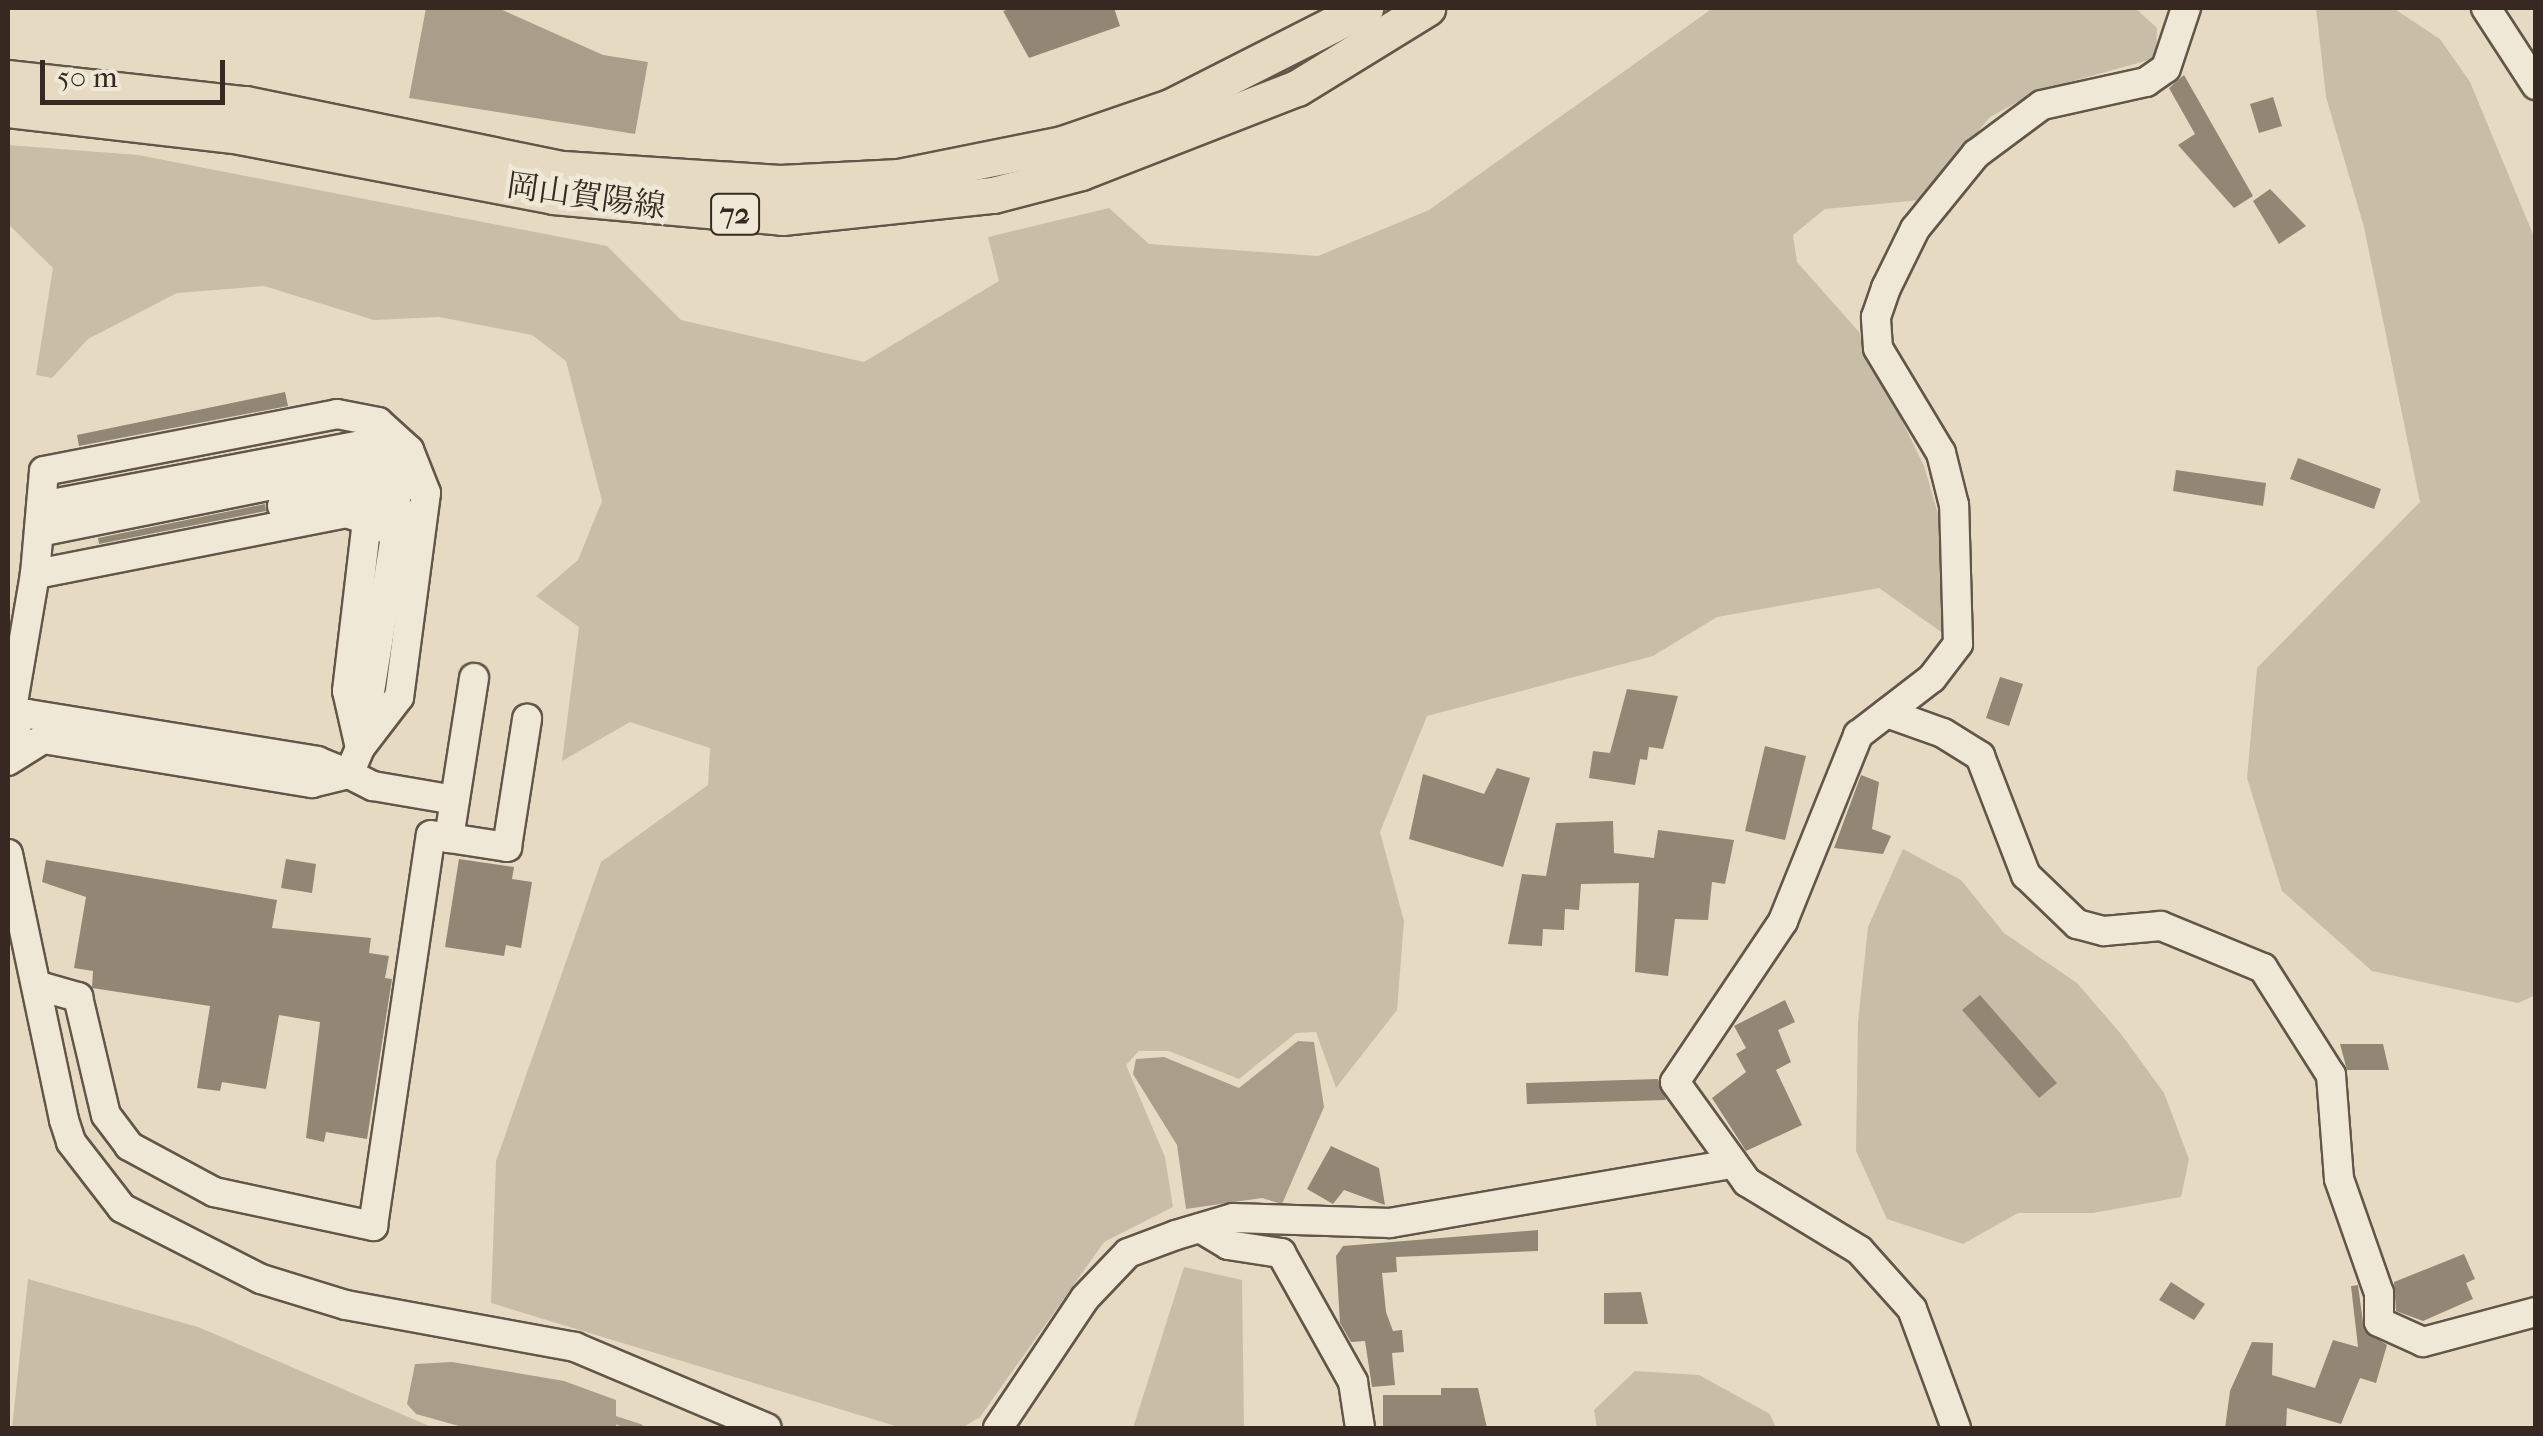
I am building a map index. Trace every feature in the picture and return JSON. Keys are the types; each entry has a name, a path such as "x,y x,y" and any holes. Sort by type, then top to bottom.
{"main road":[{"name":"岡山賀陽線","path":"8,78 245,104 563,169 800,182 900,177 1062,144 1170,107 1365,8"},
{"name":"岡山賀陽線","path":"8,109 234,135 553,196 799,216 993,195 1167,144 1297,88 1427,8"}],"street":[{"path":"1956,1428 1912,1309 1858,1250 1747,1182 1675,1082 1783,921 1858,735 1932,678 1958,644 1954,504 1941,453 1878,348 1876,317 1886,288 1916,228 1976,154 2042,106 2156,75 2178,50 2186,8"},
{"path":"2486,8 2536,85"},
{"path":"336,414 394,433 422,471 426,492 399,697 355,761 312,783 43,739 16,754 9,721 38,542 44,471 336,414"},
{"path":"38,542 357,468 386,478 399,511 355,761"},
{"path":"38,542 360,514 370,532 347,691 355,761 373,786 455,800"},
{"path":"449,838 474,678"},
{"path":"1887,713 1943,732 1980,756 2026,875 2077,924 2104,931 2161,926 2263,968 2332,1075 2340,1179 2380,1293 2379,1322 2423,1342 2536,1312"},
{"path":"9,721 48,718 317,761 355,761"},
{"path":"40,986 78,997 106,1115 129,1146 214,1192 373,1226 431,835 507,846 527,720"},
{"path":"8,854 40,986 71,1142 101,1186 145,1224 306,1294 575,1347 767,1428"},
{"path":"998,1428 1085,1298 1128,1253 1233,1218 1390,1224 1732,1164"},
{"path":"1200,1228 1228,1245 1281,1252 1353,1382 1360,1428"}],"shaded area":[{"path":"426,8 498,8 603,55 648,62 635,134 409,98"},
{"path":"1713,8 2135,8 2157,28 2156,58 2037,91 1990,117 1921,200 1825,209 1793,235 1797,262 1859,332 1924,466 1939,517 1944,634 1879,588 1717,617 1653,656 1427,716 1380,832 1404,921 1397,1010 1336,1088 1316,1032 1296,1033 1239,1079 1169,1051 1139,1051 1126,1065 1165,1157 1173,1207 1104,1242 980,1417 962,1428 902,1428 491,1303 496,1161 601,862 708,785 710,748 630,722 562,761 579,627 536,596 578,560 602,501 566,361 532,335 439,317 374,320 264,286 177,293 88,339 52,378 36,375 53,268 8,224 8,145 138,155 607,246 681,320 864,362 999,281 988,237 1109,208 1149,244 1318,256 1429,210"},
{"path":"2316,8 2393,8 2440,39 2470,82 2535,239 2536,995 2518,1003 2372,971 2282,891 2247,778 2257,668 2420,502 2364,227 2326,97"},
{"path":"1903,849 1961,880 2004,933 2077,983 2121,1034 2164,1093 2189,1159 2181,1197 2093,1213 2018,1213 1963,1244 1887,1219 1856,1151 1858,1022 1868,927"},
{"path":"1298,1041 1314,1042 1324,1107 1282,1204 1262,1198 1186,1209 1177,1145 1133,1074 1136,1059 1164,1057 1239,1088"},
{"path":"1184,1267 1242,1280 1244,1428 1133,1428"},
{"path":"28,1279 198,1327 434,1428 12,1428"},
{"path":"452,1362 564,1381 616,1400 616,1428 466,1428 416,1414 407,1404 415,1364"},
{"path":"1635,1371 1699,1375 1770,1414 1776,1428 1597,1428 1594,1410"}],"building":[{"path":"1114,8 1120,26 1029,58 1003,11"},
{"path":"2184,75 2253,196 2234,208 2178,145 2195,134 2169,88"},
{"path":"2273,97 2282,126 2259,133 2250,104"},
{"path":"2270,189 2306,226 2279,244 2253,201"},
{"path":"285,392 288,406 79,446 77,435"},
{"path":"2298,458 2381,489 2374,509 2290,479"},
{"path":"2176,470 2266,483 2263,506 2173,491"},
{"path":"265,504 266,511 99,544 98,538"},
{"path":"2000,677 2023,684 2009,726 1986,718"},
{"path":"1627,689 1678,696 1663,749 1649,747 1647,760 1640,759 1635,785 1589,778 1593,751 1610,753"},
{"path":"1765,746 1806,756 1785,840 1745,831"},
{"path":"1497,768 1530,778 1503,867 1409,839 1423,774 1484,794"},
{"path":"1861,775 1879,782 1872,829 1891,836 1883,854 1834,848"},
{"path":"1613,821 1614,853 1654,858 1658,830 1734,840 1725,884 1712,882 1708,920 1675,919 1668,976 1635,972 1639,883 1581,884 1579,910 1565,909 1564,930 1543,929 1542,946 1508,944 1522,874 1546,876 1556,823"},
{"path":"286,859 316,864 312,893 281,888"},
{"path":"459,859 514,867 512,879 532,882 521,948 506,945 504,956 445,947"},
{"path":"46,860 277,900 272,928 371,938 369,953 389,956 385,978 392,979 367,1139 326,1132 324,1142 306,1138 320,1022 279,1015 266,1089 222,1082 220,1091 197,1088 210,1006 92,988 93,971 74,968 86,897 42,882"},
{"path":"1980,995 2057,1083 2039,1098 1962,1010"},
{"path":"1785,1000 1795,1022 1778,1030 1791,1062 1776,1070 1802,1125 1746,1151 1712,1098 1746,1072 1736,1054 1746,1048 1734,1026"},
{"path":"2340,1044 2383,1044 2389,1070 2347,1070"},
{"path":"1658,1079 1666,1100 1527,1104 1526,1083"},
{"path":"1331,1146 1379,1168 1385,1205 1344,1190 1333,1204 1307,1189"},
{"path":"1538,1230 1538,1251 1396,1257 1397,1272 1382,1273 1386,1312 1393,1331 1402,1330 1404,1352 1392,1353 1395,1385 1372,1387 1365,1341 1351,1342 1340,1323 1336,1256 1343,1246"},
{"path":"2464,1254 2475,1279 2466,1283 2473,1299 2423,1321 2396,1311 2394,1282"},
{"path":"2171,1282 2205,1304 2194,1320 2159,1300"},
{"path":"2358,1285 2364,1330 2387,1345 2376,1383 2360,1378 2341,1424 2287,1408 2286,1428 2225,1428 2230,1391 2252,1342 2273,1343 2272,1375 2315,1388 2333,1340 2358,1347 2351,1286"},
{"path":"1641,1292 1648,1324 1604,1324 1604,1293"},
{"path":"1441,1388 1478,1388 1487,1428 1383,1428 1383,1395 1441,1395"}],"waterway":[{"path":"609,1418 639,1428"}]}
